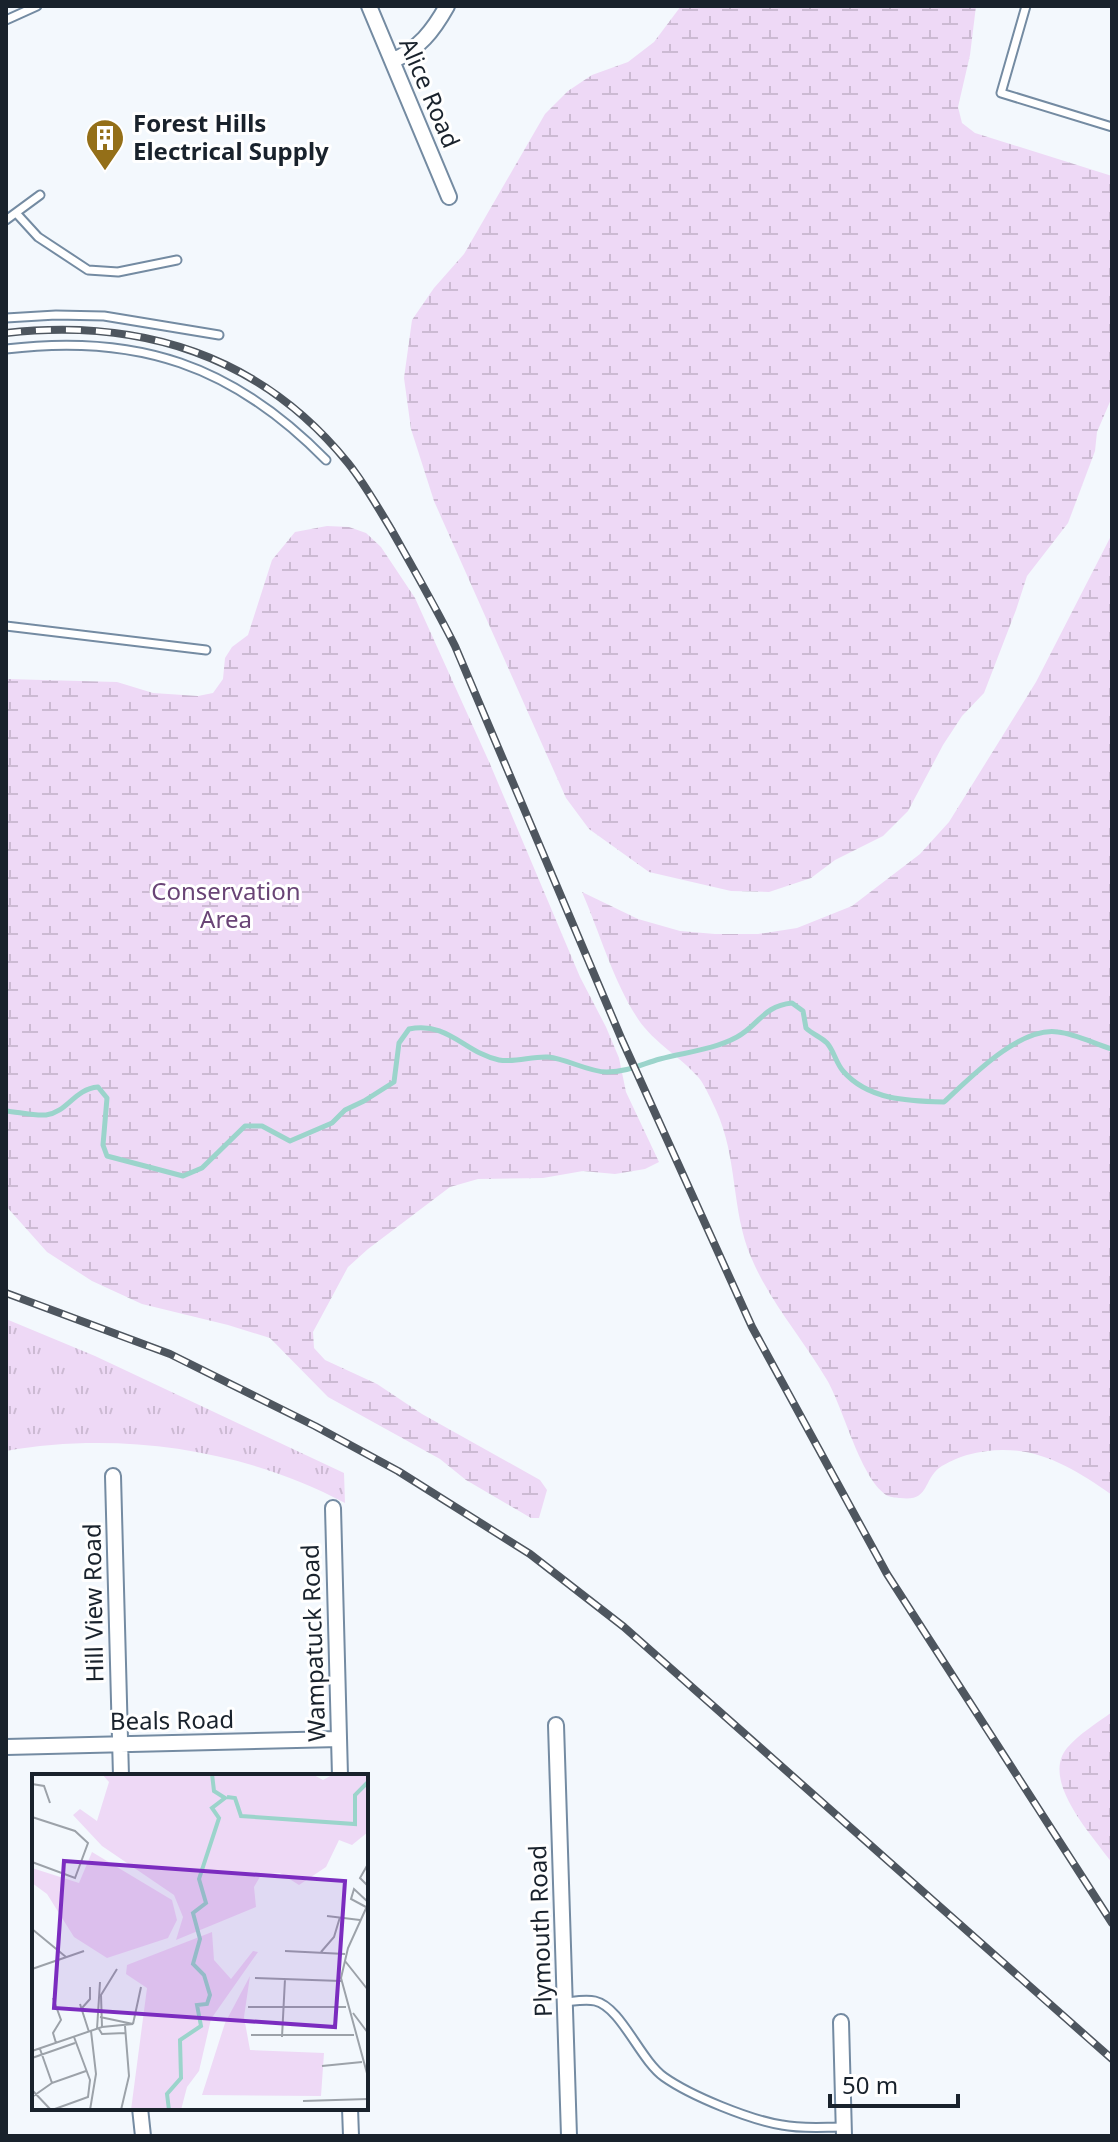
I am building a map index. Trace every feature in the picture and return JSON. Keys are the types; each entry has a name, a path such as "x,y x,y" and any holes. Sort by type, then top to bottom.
{"street":[{"name":"Alice Road","path":"369,6 449,197"},
{"path":"392,61 426,38 447,6"},
{"name":"Hill View Road","path":"113,1476 121,1774"},
{"name":"Wampatuck Road","path":"333,1508 340,1774"},
{"name":"Plymouth Road","path":"556,1725 569,2136"},
{"name":"Beals Road","path":"6,1747 339,1739"},
{"path":"841,2022 844,2132"},
{"path":"140,2110 143,2136"},
{"path":"350,2110 351,2136"}],"lane":[{"path":"6,20 37,6"},
{"path":"1026,6 1001,93 1112,127"},
{"path":"6,220 40,195"},
{"path":"17,214 38,237 88,270 118,272 177,260"},
{"path":"6,318 104,316 219,335"},
{"path":"6,349 57,344 102,345 145,352 186,365 225,381 260,402 326,460"},
{"path":"6,626 206,650"},
{"path":"565,2002 597,2001 609,2007 649,2064 689,2091 773,2124 844,2132"}],"green space":[{"path":"681,6 976,6 970,55 958,107 962,123 975,133 1112,176 1112,397 1097,432 1095,451 1068,523 1027,576 984,693 962,716 943,745 908,811 883,836 835,860 811,878 769,892 731,891 649,872 589,829 566,798 434,501 411,429 404,378 412,320 434,288 464,254 545,114 568,91 592,75 628,62 654,42"},
{"name":"Conservation Area","path":"327,526 349,527 366,533 381,547 415,598 490,764 580,977 606,1027 619,1058 626,1092 659,1162 645,1169 615,1174 583,1171 543,1178 478,1179 450,1187 348,1267 313,1332 314,1348 325,1360 377,1384 422,1414 540,1480 547,1490 539,1518 531,1518 466,1480 440,1459 328,1397 270,1338 142,1304 92,1281 47,1252 6,1206 6,679 117,682 153,693 198,696 213,693 223,679 225,658 232,647 248,635 272,560 295,532"},
{"path":"1112,534 1112,1495 1061,1464 1026,1452 1008,1450 960,1457 939,1468 916,1497 890,1497 869,1476 827,1380 758,1273 740,1221 723,1128 706,1089 692,1070 638,1019 614,973 582,892 638,919 680,931 715,934 758,934 797,928 852,906 920,854 949,822 1036,682"},
{"path":"6,1319 95,1356 344,1473 345,1503 265,1469 180,1449 92,1443 6,1451"},
{"path":"1112,1712 1112,1863 1072,1808 1064,1792 1060,1761 1067,1748"}],"waterway":[{"path":"6,1111 54,1113 83,1092 98,1087 107,1098 103,1145 107,1156 183,1176 202,1168 245,1126 262,1126 290,1141 332,1123 345,1110 394,1082 399,1043 409,1029 435,1029 499,1060 548,1057 593,1070 614,1072 728,1041 774,1008 792,1003 803,1011 806,1028 827,1043 843,1071 853,1081 889,1097 944,1102 996,1056 1012,1045 1043,1032 1079,1037 1112,1049"}],"railway":[{"path":"6,333 56,330 104,332 150,339 195,352 237,370 277,395 314,426 360,479 455,646 622,1040 752,1327 887,1574 1112,1923"},
{"path":"6,1293 170,1354 315,1426 398,1471 530,1554 624,1627 1112,2059"}],"place":[{"name":"Forest Hills Electrical Supply","path":"105,172"}]}
